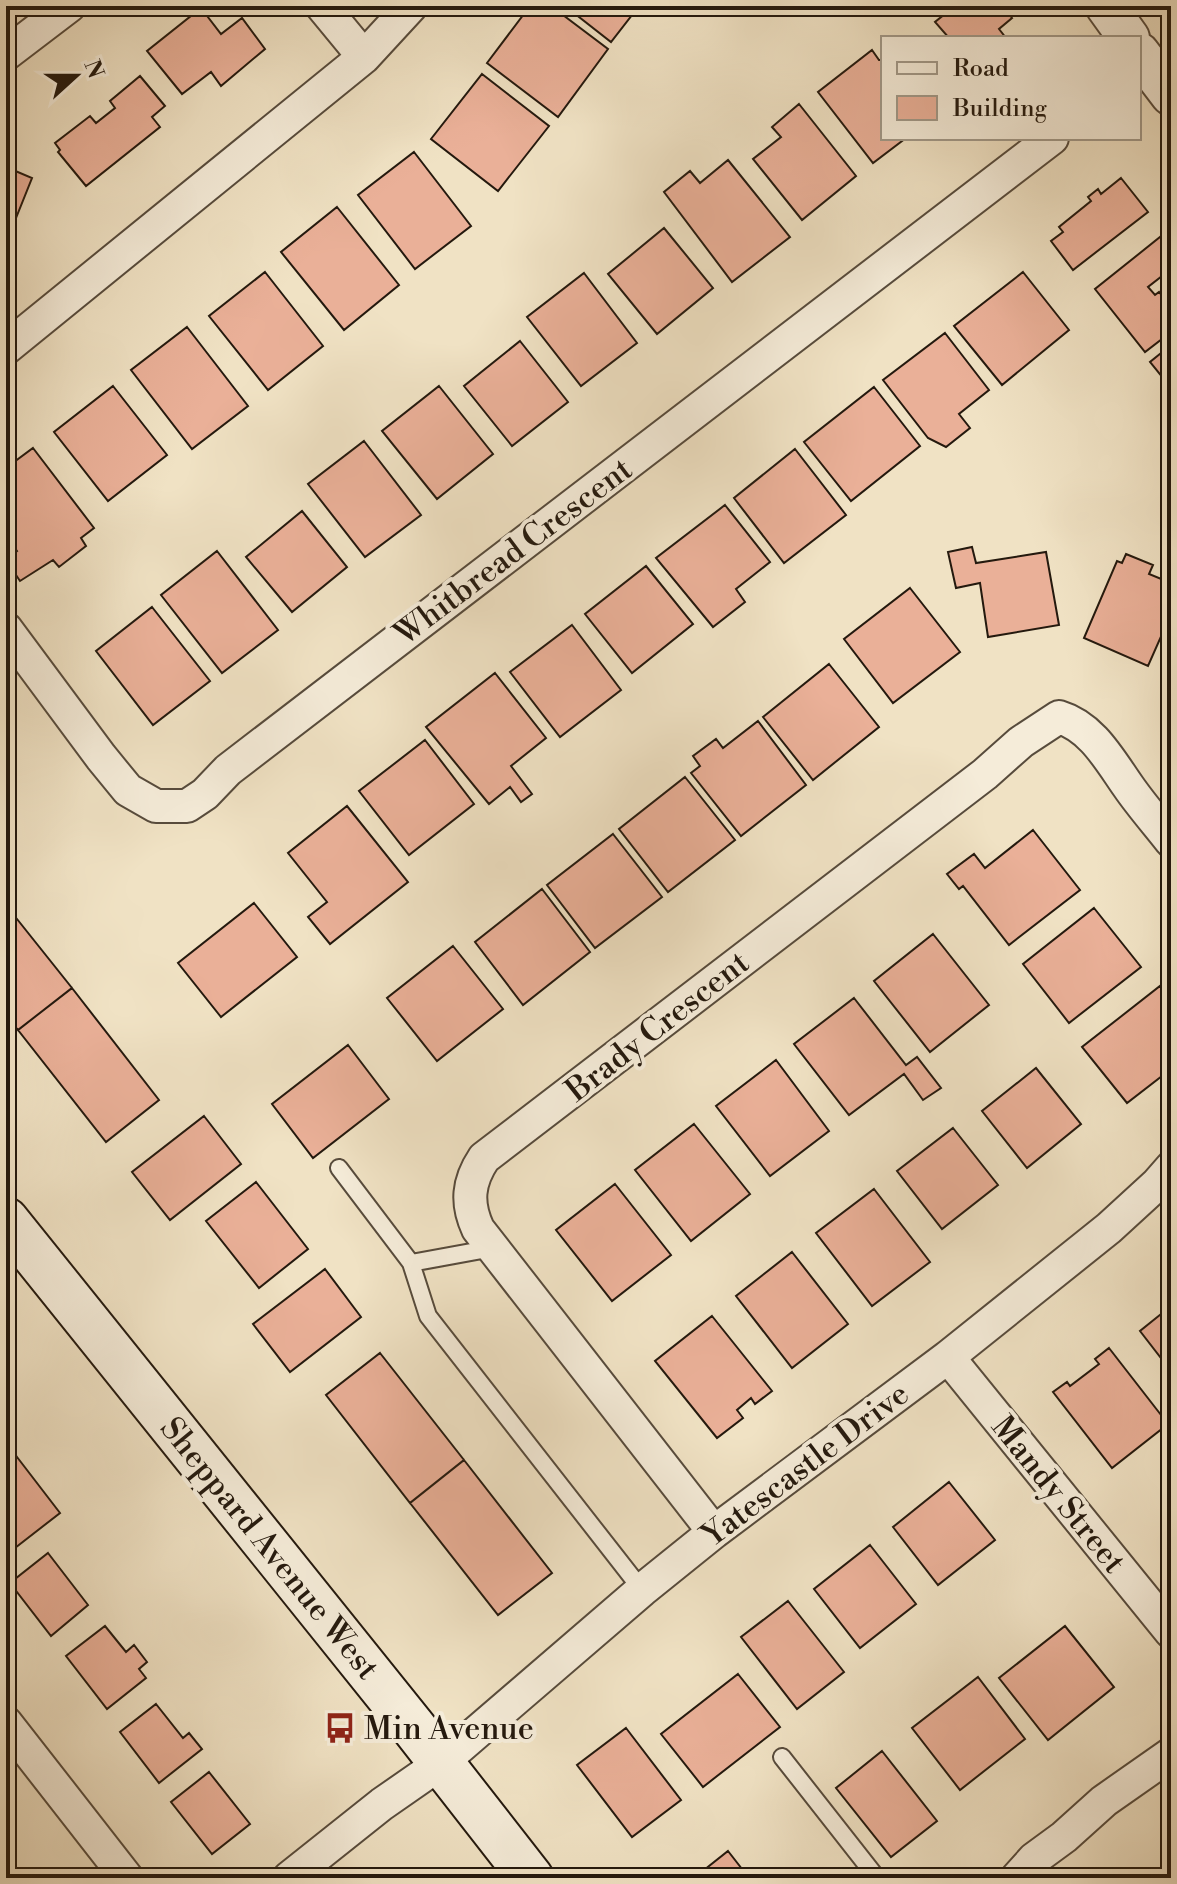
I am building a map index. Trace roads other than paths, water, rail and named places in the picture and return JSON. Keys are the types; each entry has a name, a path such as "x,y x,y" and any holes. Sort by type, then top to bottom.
{"main road":[{"name":"Sheppard Avenue West","path":"6,1220 531,1878"}],"street":[{"path":"6,54 69,6"},
{"path":"322,6 364,57"},
{"path":"6,348 364,57 411,6"},
{"path":"1106,6 1126,36"},
{"name":"Whitbread Crescent","path":"6,629 128,790 156,806 187,806 205,794 240,760 1049,140"},
{"name":"Brady Crescent","path":"714,1532 478,1229 470,1211 470,1188 475,1171 484,1158 1044,725 1059,717 1075,722 1111,758 1128,786 1171,841"},
{"name":"Yatescastle Drive","path":"441,1763 714,1532 948,1357 1109,1228 1171,1168"},
{"name":"Mandy Street","path":"948,1357 1171,1632"},
{"path":"6,1723 127,1878"},
{"path":"1017,1878 1034,1859 1104,1801 1171,1754"},
{"path":"289,1878 382,1804 441,1763"}],"lane":[{"path":"339,1168 411,1263 428,1316 642,1590"},
{"path":"411,1263 493,1248"},
{"path":"782,1757 877,1878"}],"place":[{"name":"Min Avenue","path":"340,1728"}]}
